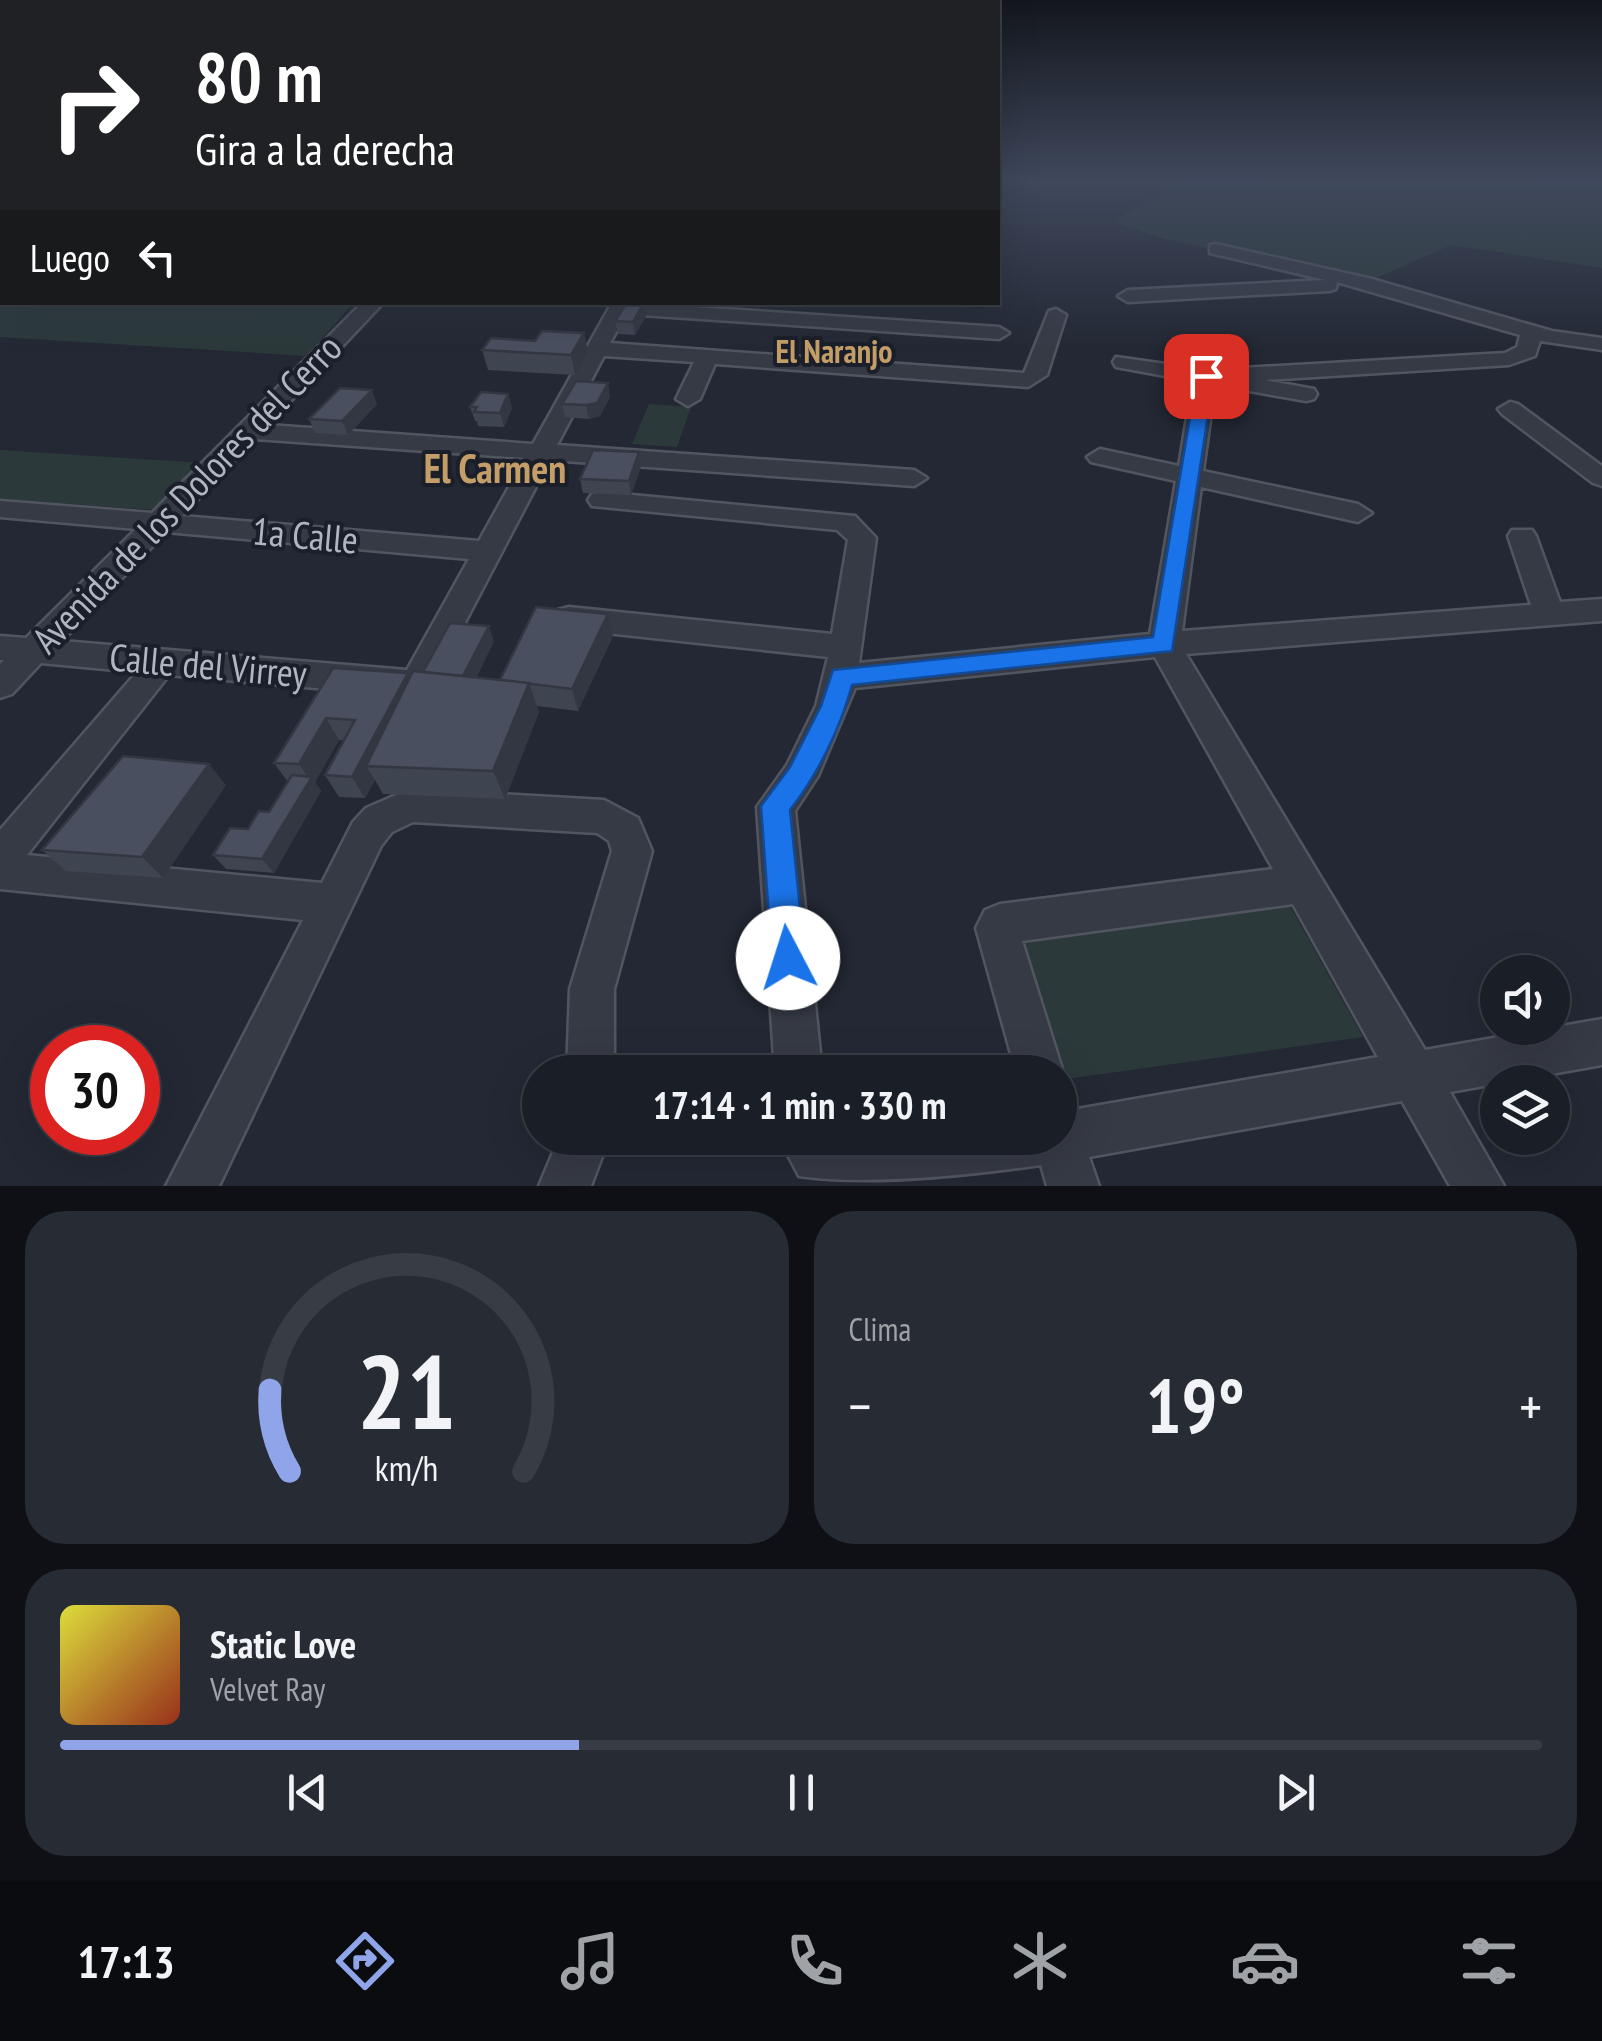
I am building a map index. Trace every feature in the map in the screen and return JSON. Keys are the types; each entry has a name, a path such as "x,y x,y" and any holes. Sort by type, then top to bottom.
{"street":[{"path":"1216,249 1365,284 1531,332 1602,344"},
{"path":"1128,296 1365,284"},
{"name":"Avenida de los Dolores del Cerro","path":"0,684 16,649 158,524 372,305"},
{"path":"963,331 969,305"},
{"path":"490,551 599,349 615,311 625,307 892,314 963,331 999,333"},
{"path":"599,349 1034,378 1056,316"},
{"path":"673,354 685,327"},
{"path":"1206,376 1509,358 1527,352 1531,332"},
{"path":"762,360 770,334"},
{"path":"848,366 854,337"},
{"path":"923,371 926,342"},
{"path":"688,400 708,356"},
{"path":"1124,362 1306,394"},
{"path":"1206,376 1164,644 1478,1186"},
{"path":"1510,408 1602,478"},
{"path":"249,431 914,478"},
{"path":"1100,457 1358,512"},
{"path":"601,500 851,525 862,543 834,706 807,762 776,806 797,1055"},
{"name":"1a Calle","path":"0,510 490,551"},
{"path":"1522,536 1550,616"},
{"name":"Calle del Virrey","path":"16,649 416,684 490,551"},
{"path":"544,616 843,662 1164,644 1602,610"},
{"path":"0,859 153,676"},
{"path":"192,1186 367,834 379,820 410,806 604,817 624,830 632,851 592,989 590,1055"},
{"path":"0,872 332,903"},
{"path":"1034,1055 997,928 1000,924 1300,884"},
{"path":"1077,1135 1602,1042"},
{"path":"565,1186 577,1155"},
{"path":"815,1155 844,1166 928,1155"},
{"path":"1064,1155 1072,1186"}],"shaded area":[{"path":"1602,238 1602,268 1451,245 1365,283 1165,239"},
{"path":"0,305 351,305 307,356 0,337"},
{"path":"649,404 691,407 677,447 632,444"},
{"path":"0,450 204,463 156,510 0,499"},
{"path":"1289,904 1363,1037 1077,1078 1077,1055 1048,1055 1011,938"}],"building":[{"path":"625,305 643,305 633,322 615,321"},
{"path":"542,331 584,333 571,355 482,350 491,338 535,341"},
{"path":"576,381 608,383 597,403 562,404"},
{"path":"340,388 372,390 342,421 309,419"},
{"path":"481,392 508,394 500,413 474,412 477,407 470,407"},
{"path":"593,450 639,452 629,481 580,479"},
{"path":"536,607 608,614 572,689 500,680"},
{"path":"450,623 489,626 463,676 423,672"},
{"path":"333,668 408,673 352,777 325,775 355,720 326,718 299,764 274,763"},
{"path":"413,671 529,683 493,771 366,766"},
{"path":"123,756 209,764 142,857 42,850"},
{"path":"292,775 312,777 262,859 213,855 230,828 248,829 259,811 269,812"}],"district":[{"name":"El Naranjo","path":"834,352"},
{"name":"El Carmen","path":"495,469"}],"route":[{"path":"788,958 776,806 800,776 834,706 842,677 1164,644 1206,376"}]}
